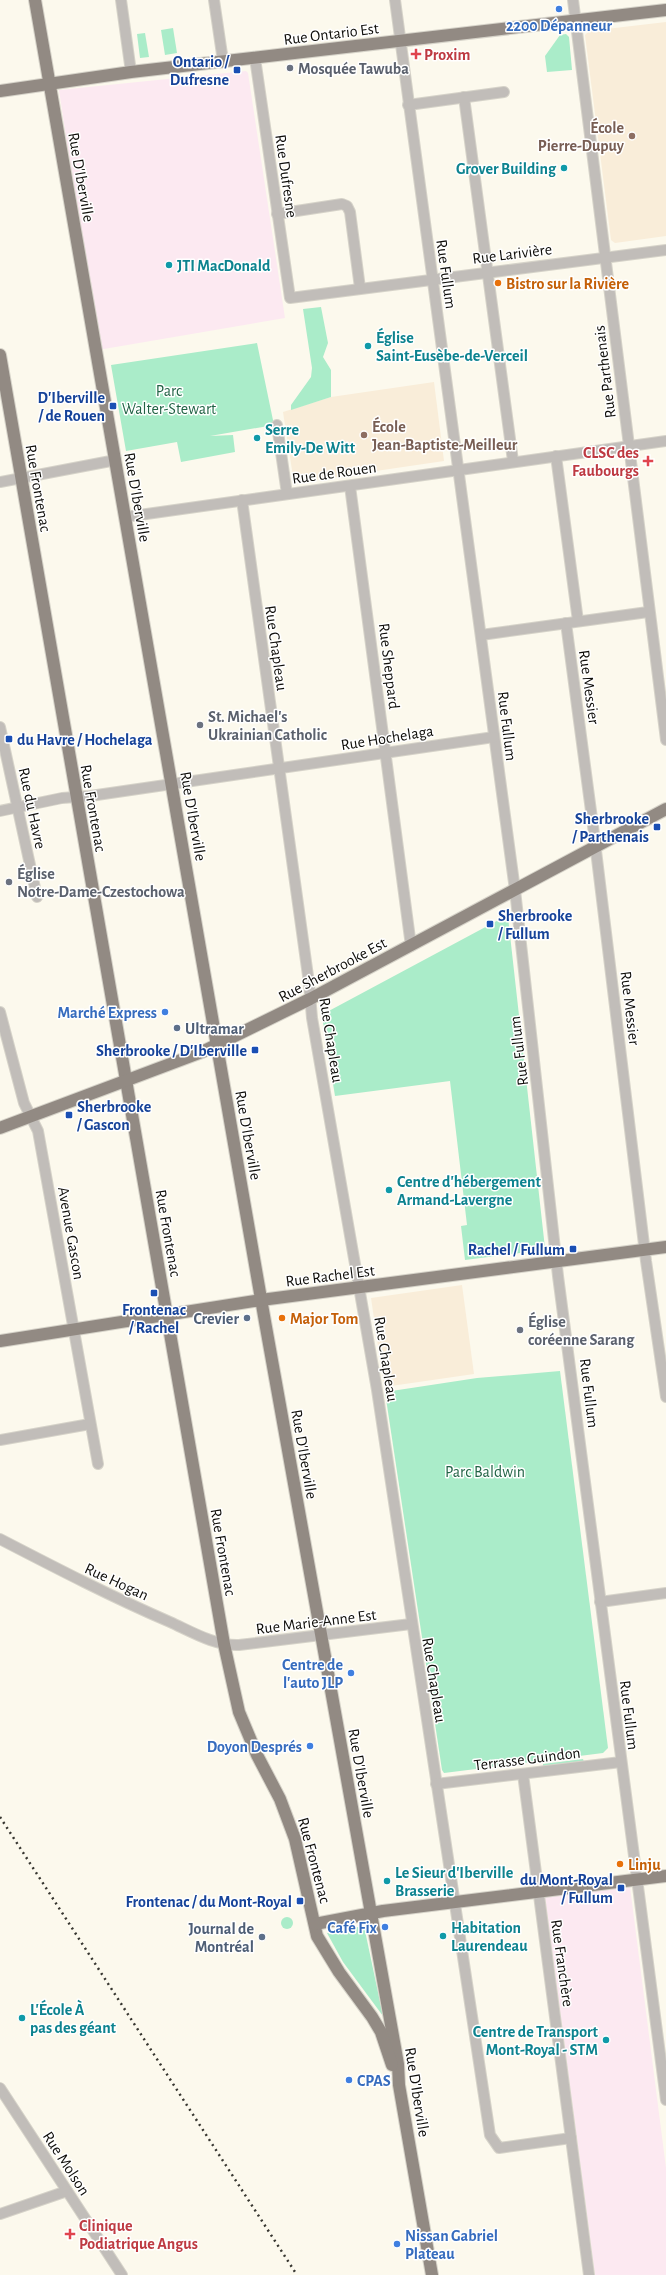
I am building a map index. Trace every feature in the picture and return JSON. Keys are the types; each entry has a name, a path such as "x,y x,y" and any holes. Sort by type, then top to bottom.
{"main road":[{"name":"Rue D'Iberville","path":"35,0 320,1636 398,2064 399,2085 432,2275"},
{"name":"Rue Ontario Est","path":"0,91 131,72 666,10"},
{"name":"Rue Frontenac","path":"0,355 76,797 168,1314 224,1644 239,1712 257,1755 280,1799 295,1839 317,1936 327,1955 372,2017 381,2032 399,2085"},
{"name":"Rue Sherbrooke Est","path":"0,1128 217,1045 310,999 411,946 666,809"},
{"name":"Rue Rachel Est","path":"0,1341 74,1328 261,1300 666,1247"},
{"path":"315,1924 371,1912 538,1890 666,1876"}],"street":[{"path":"121,0 131,72"},
{"path":"214,0 223,61"},
{"name":"Rue Fullum","path":"395,0 515,890 558,1261 600,1602 666,2100"},
{"name":"Rue Parthenais","path":"573,0 606,257 648,612 666,740"},
{"name":"Rue Dufresne","path":"255,58 290,298"},
{"path":"408,105 504,92"},
{"path":"464,97 513,461"},
{"path":"277,214 342,204 347,206 350,212 360,288"},
{"name":"Rue Larivière","path":"290,298 666,250"},
{"path":"277,425 287,494"},
{"name":"Rue de Rouen","path":"125,517 666,440"},
{"path":"556,456 578,621"},
{"path":"0,482 116,460"},
{"name":"Rue Sheppard","path":"350,486 411,946"},
{"name":"Rue Chapleau","path":"242,500 312,1018 360,1287 490,2135 499,2148 572,2138"},
{"path":"481,635 648,612"},
{"name":"Rue Messier","path":"566,623 666,1397"},
{"name":"Rue du Havre","path":"0,726 36,897"},
{"name":"Rue Hochelaga","path":"0,811 17,806 76,797 494,736"},
{"name":"Avenue Gascon","path":"0,1012 24,1103 38,1131 98,1464"},
{"path":"0,1440 90,1424"},
{"name":"Rue Hogan","path":"0,1539 105,1593 224,1644"},
{"path":"600,1602 666,1594"},
{"name":"Rue Marie-Anne Est","path":"224,1644 239,1645 411,1624"},
{"name":"Terrasse Guindon","path":"436,1784 621,1762"},
{"name":"Rue Franchère","path":"523,1774 572,2138 588,2275"},
{"name":"Rue Molson","path":"0,2088 122,2275"},
{"path":"0,2214 67,2191"}],"shaded area":[{"name":"École Pierre-Dupuy","path":"666,22 666,236 615,243 611,240 585,35 589,31"},
{"name":"JTI MacDonald","path":"246,71 248,73 285,318 98,350 59,90"},
{"name":"École Jean-Baptiste-Meilleur","path":"434,382 444,461 294,483 283,412 331,397"},
{"path":"462,1285 474,1374 384,1387 371,1298"},
{"path":"630,1887 666,2168 666,2275 595,2275 545,1897"}],"green space":[{"path":"173,28 177,53 165,55 161,30"},
{"path":"145,33 149,57 140,58 137,34"},
{"path":"566,34 569,37 572,70 547,72 545,56 560,35"},
{"path":"321,307 328,343 323,357 331,370 331,397 291,410 291,405 311,377 312,368 303,309"},
{"name":"Parc Walter-Stewart","path":"257,343 274,425 210,436 233,435 235,452 181,462 177,442 126,451 111,365"},
{"path":"506,916 508,917 545,1248 544,1250 465,1260 461,1226 467,1225 450,1081 335,1096 322,1016 325,1013"},
{"name":"Parc Baldwin","path":"560,1371 608,1748 603,1753 444,1773 442,1770 385,1392 477,1378"},
{"path":"583,1759 584,1762 543,1768 543,1764"},
{"path":"285,1917 289,1917 293,1923 289,1929 285,1929 281,1925 281,1921"},
{"path":"364,1926 383,2016 343,1962 327,1933"}],"railway":[{"path":"0,1817 297,2275"}],"place":[{"name":"2200 Dépanneur","path":"559,9"},
{"name":"Proxim","path":"416,54"},
{"name":"Mosquée Tawuba","path":"290,68"},
{"name":"Ontario / Dufresne","path":"237,70"},
{"name":"École Pierre-Dupuy","path":"632,136"},
{"name":"Grover Building","path":"564,168"},
{"name":"JTI MacDonald","path":"169,265"},
{"name":"Bistro sur la Rivière","path":"498,283"},
{"name":"Église Saint-Eusèbe-de-Verceil","path":"368,346"},
{"name":"D'Iberville / de Rouen","path":"113,406"},
{"name":"École Jean-Baptiste-Meilleur","path":"364,435"},
{"name":"Serre Emily-De Witt","path":"257,438"},
{"name":"CLSC des Faubourgs","path":"648,461"},
{"name":"St. Michael's Ukrainian Catholic","path":"200,725"},
{"name":"du Havre / Hochelaga","path":"9,739"},
{"name":"Sherbrooke / Parthenais","path":"657,827"},
{"name":"Église Notre-Dame-Czestochowa","path":"9,882"},
{"name":"Sherbrooke / Fullum","path":"490,924"},
{"name":"Marché Express","path":"165,1012"},
{"name":"Ultramar","path":"177,1028"},
{"name":"Sherbrooke / D'Iberville","path":"255,1050"},
{"name":"Sherbrooke / Gascon","path":"69,1115"},
{"name":"Centre d'hébergement Armand-Lavergne","path":"389,1190"},
{"name":"Rachel / Fullum","path":"573,1249"},
{"name":"Frontenac / Rachel","path":"154,1293"},
{"name":"Crevier","path":"247,1318"},
{"name":"Major Tom","path":"282,1318"},
{"name":"Église coréenne Sarang","path":"520,1330"},
{"name":"Centre de l'auto JLP","path":"351,1673"},
{"name":"Doyon Després","path":"310,1746"},
{"name":"Linju","path":"620,1864"},
{"name":"Le Sieur d'Iberville Brasserie","path":"387,1881"},
{"name":"du Mont-Royal / Fullum","path":"621,1888"},
{"name":"Frontenac / du Mont-Royal","path":"300,1901"},
{"name":"Café Fix","path":"385,1927"},
{"name":"Habitation Laurendeau","path":"443,1936"},
{"name":"Journal de Montréal","path":"262,1937"},
{"name":"L'École À pas des géant","path":"22,2018"},
{"name":"Centre de Transport Mont-Royal - STM","path":"606,2040"},
{"name":"CPAS","path":"349,2080"},
{"name":"Clinique Podiatrique Angus","path":"70,2234"},
{"name":"Nissan Gabriel Plateau","path":"397,2244"}]}
